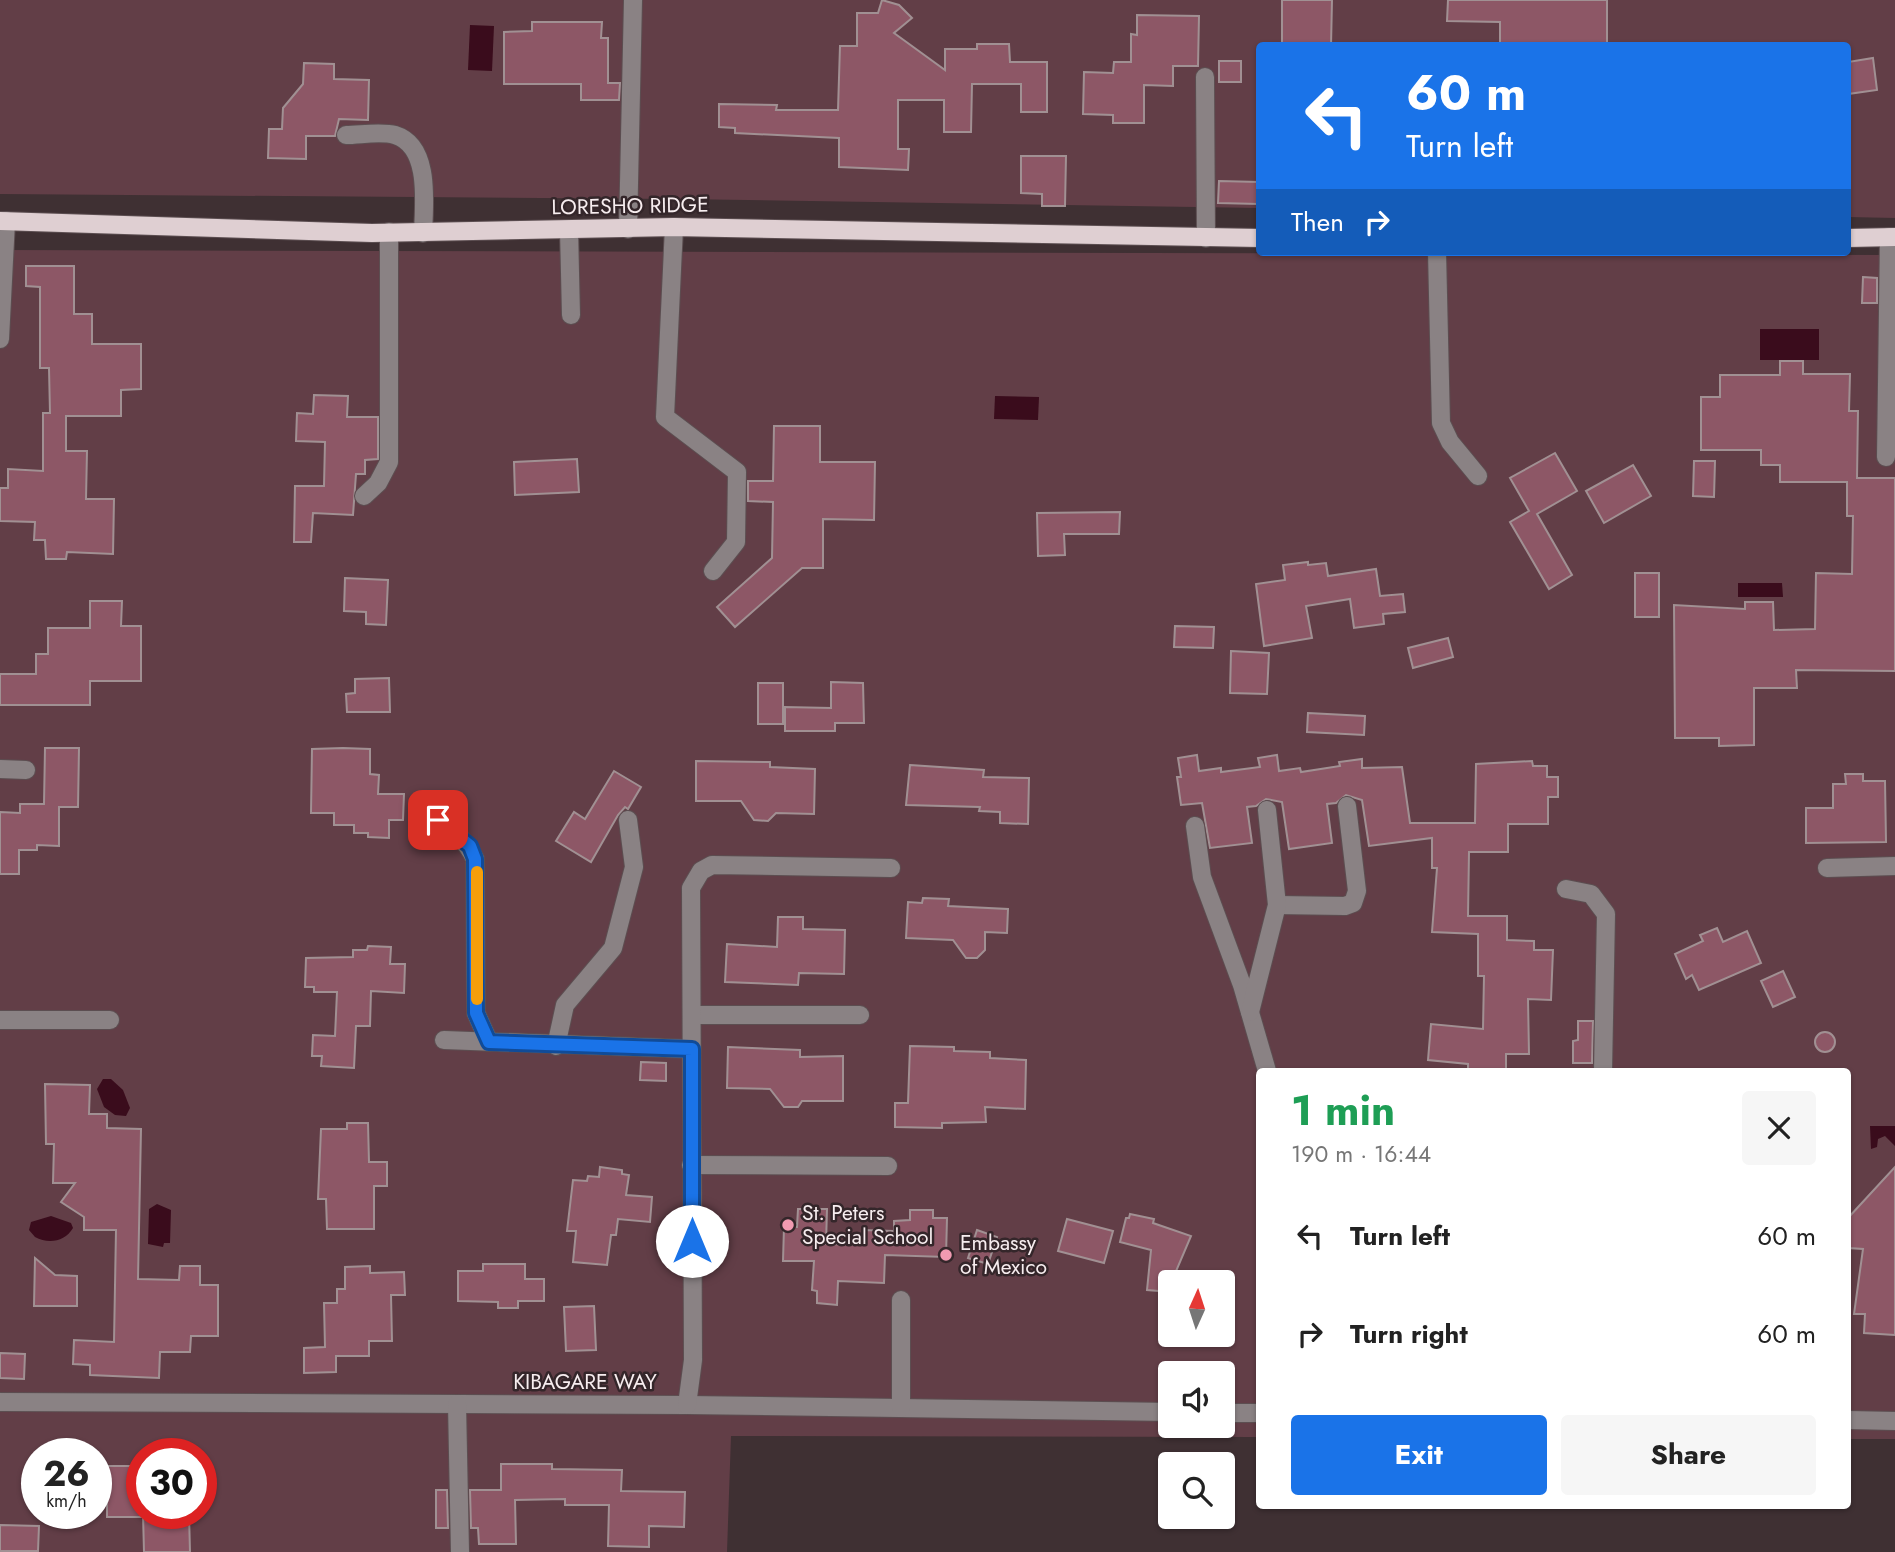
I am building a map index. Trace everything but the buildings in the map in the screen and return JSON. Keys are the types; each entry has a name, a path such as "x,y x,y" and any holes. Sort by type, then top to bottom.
{"main road":[{"name":"LORESHO RIDGE","path":"3,221 424,233 674,227 1256,238"},
{"path":"1851,238 1892,237"}],"street":[{"path":"628,229 633,0"},
{"path":"1205,77 1206,238"},
{"path":"346,135 394,135 407,142 421,162 425,187 424,233"},
{"path":"0,339 3,326 3,221"},
{"path":"674,227 665,417 737,472 736,542 713,571"},
{"path":"569,230 571,315"},
{"path":"364,496 378,483 389,462 389,232"},
{"path":"1886,457 1892,237"},
{"path":"1437,256 1441,423 1450,442 1478,476"},
{"path":"0,769 26,769"},
{"path":"1277,905 1345,906 1353,903 1357,891 1347,806"},
{"path":"420,807 456,832 470,846 475,859 476,1013 489,1042"},
{"path":"1250,1012 1277,905 1267,810"},
{"path":"556,1046 565,1005 612,948 634,867 628,820"},
{"path":"1195,826 1202,877 1250,1012 1266,1068"},
{"path":"687,1405 693,1360 691,888 701,871 712,865 891,868"},
{"path":"1828,868 1895,866"},
{"path":"1566,889 1591,894 1606,914 1603,1068"},
{"path":"692,1015 860,1015"},
{"path":"0,1020 110,1020"},
{"path":"444,1040 692,1049"},
{"path":"691,1165 888,1166"},
{"path":"901,1300 901,1408"},
{"name":"KIBAGARE WAY","path":"0,1402 687,1405 1158,1412"},
{"path":"457,1404 460,1552"},
{"path":"1235,1413 1256,1413"},
{"path":"1851,1420 1895,1422"}],"shaded area":[{"path":"0,0 1895,0 1895,218 1851,217 1851,42 1256,42 1256,208 678,199 0,194"},
{"path":"470,25 494,26 492,71 468,70"},
{"path":"0,250 1256,253 1256,256 1895,255 1895,1439 1851,1439 1851,1068 1256,1068 1256,1437 1235,1437 1235,1361 1158,1361 1158,1437 731,1436 727,1552 0,1552"},
{"path":"1760,329 1819,329 1819,360 1760,360"},
{"path":"995,396 1039,397 1038,420 994,419"},
{"path":"1738,583 1782,583 1783,597 1738,597"},
{"path":"103,1079 111,1079 123,1090 130,1108 126,1116 115,1115 104,1107 97,1089"},
{"path":"1870,1126 1895,1126 1895,1146 1885,1136 1878,1139 1877,1147 1871,1149"},
{"path":"157,1204 171,1210 170,1243 164,1243 163,1247 148,1244 149,1209"},
{"path":"51,1216 71,1223 73,1228 70,1233 56,1240 45,1241 35,1237 29,1230 31,1222"}],"slow traffic":[{"path":"477,872 477,999"}],"place":[{"name":"St. Peters Special School","path":"788,1225"},
{"name":"Embassy of Mexico","path":"946,1255"}],"route":[{"path":"438,820 470,846 475,859 478,879 476,1013 489,1042 692,1049 692,1241"}]}
